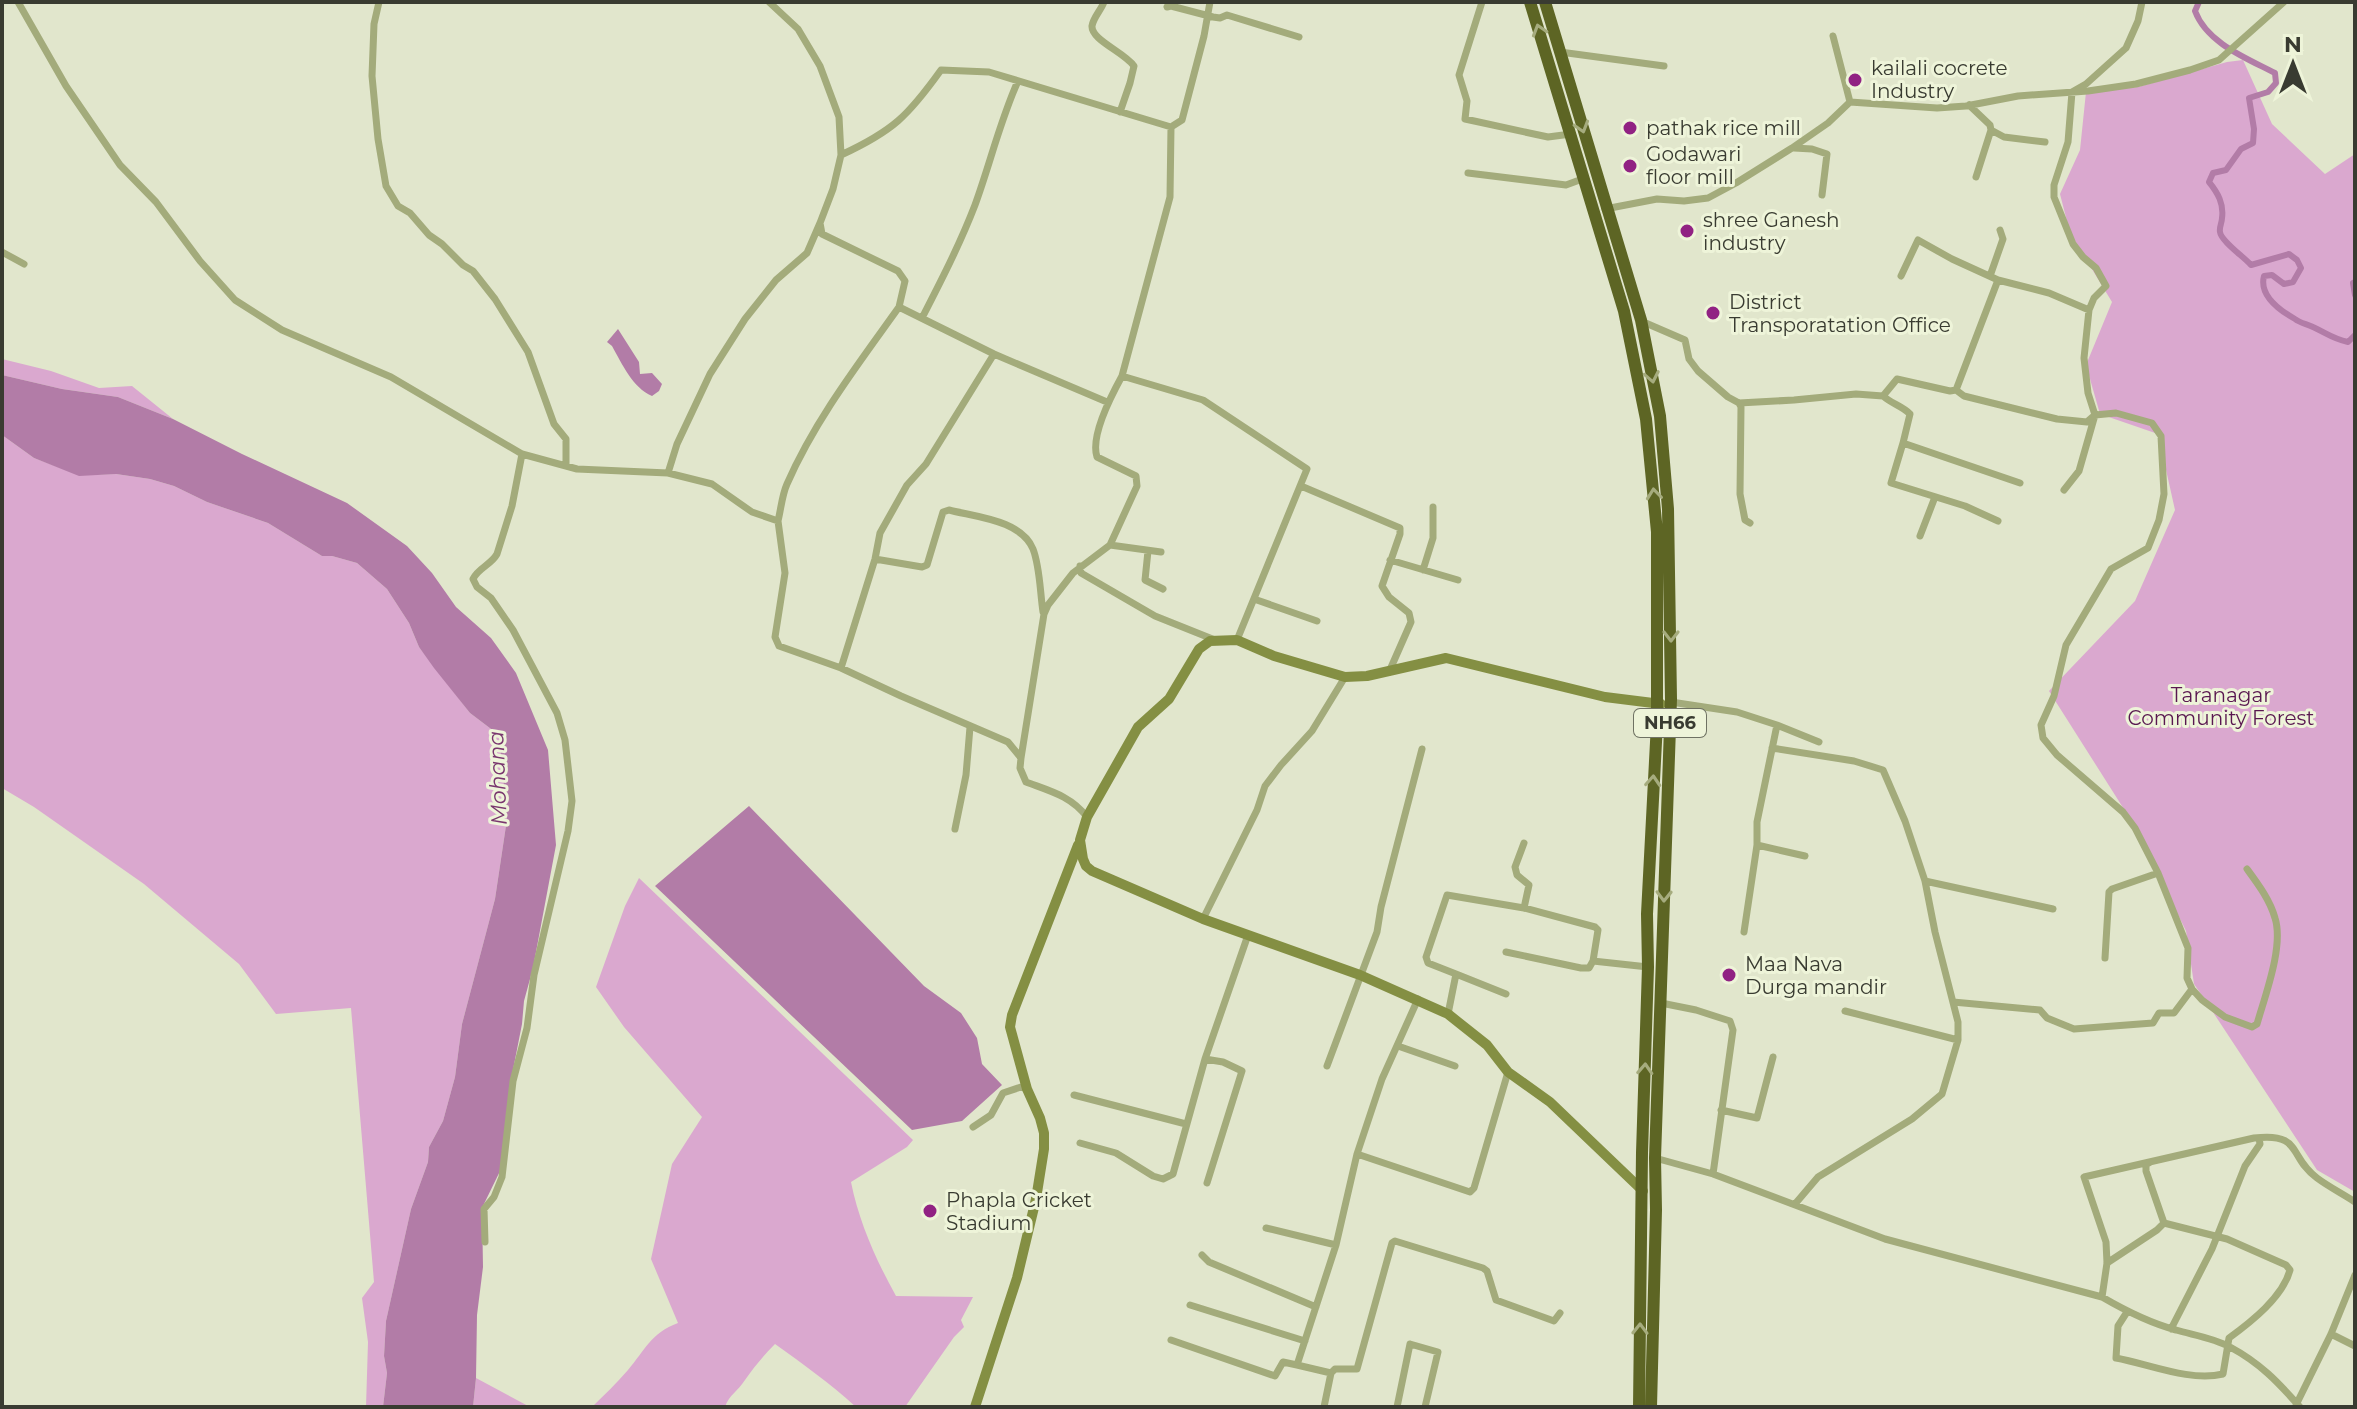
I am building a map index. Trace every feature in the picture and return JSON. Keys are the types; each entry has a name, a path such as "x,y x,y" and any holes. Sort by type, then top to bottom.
{"highway":[{"name":"NH66","path":"1530,2 1585,178 1601,210 1641,320 1660,416 1668,509 1671,702 1655,1158 1651,1407"},
{"name":"NH66","path":"1545,2 1601,210 1624,311 1646,419 1657,532 1657,704 1647,914 1639,1407"}],"main road":[{"path":"975,1407 1017,1278 1036,1199 1044,1149 1040,1118 1027,1089 1010,1027 1012,1015 1087,817 1138,727 1169,699 1202,646 1215,640 1237,640 1274,656 1345,677 1389,672 1446,658 1605,697 1657,704 1671,702"},
{"path":"1080,840 1083,859 1092,871 1203,919 1360,975 1448,1014 1487,1045 1508,1072 1550,1102 1643,1191"}],"street":[{"path":"18,2 66,86 120,165 156,202 200,261 235,300 282,330 391,377 522,454 577,469 668,473 712,484 752,512 778,521"},
{"path":"379,2 374,24 372,76 386,186 398,206 410,213 429,235 473,271 503,312 528,352 554,424 566,439 566,466"},
{"path":"668,473 677,444 710,374 745,319 776,280 807,253 833,189 841,155 839,117 820,66 798,29 769,2"},
{"path":"1104,2 1093,21 1092,31 1095,37 1123,54 1134,66 1120,112"},
{"path":"841,155 899,123 941,70 989,72 1171,127 1182,120 1210,2"},
{"path":"1482,2 1459,75 1467,101 1465,119 1548,137 1571,134"},
{"path":"2072,92 2086,84 2126,48 2138,21 2142,2"},
{"path":"1601,210 1657,199 1684,201 1708,198 1792,148 1828,123 1850,102 1937,108 1969,105 2018,96 2136,84 2190,70 2219,60 2284,2"},
{"path":"1167,7 1220,18 1227,15 1299,37"},
{"path":"1833,36 1850,102"},
{"path":"1560,52 1664,66"},
{"path":"922,318 975,204 1006,108 1018,81"},
{"path":"2064,490 2079,471 2095,415 2088,393 2084,358 2089,310 2094,298 2106,286 2096,268 2073,244 2054,197 2054,185 2068,142 2072,92"},
{"path":"1969,105 1989,124 1991,130 1976,177"},
{"path":"1087,817 1063,795 1026,782 1020,768 1021,758 1044,614 1066,580 1110,545 1137,486 1136,476 1097,457 1095,450 1107,402 1122,376 1170,197 1171,127"},
{"path":"1991,130 2004,137 2045,142"},
{"path":"1792,148 1827,154 1822,195"},
{"path":"1468,173 1566,185 1585,178"},
{"path":"820,223 822,234 898,271 905,281 899,307 844,384 785,487 778,521 785,573 775,637 779,646 841,668 1008,742 1021,758"},
{"path":"1956,390 1994,278 2003,239 2000,230"},
{"path":"1901,276 1918,240 1994,278 2049,293 2089,310"},
{"path":"2,252 24,264"},
{"path":"899,307 994,354 1107,402"},
{"path":"1641,320 1685,340 1689,359 1698,371 1739,403 1856,394 1883,396 1910,414 1891,483 1965,506 1998,521"},
{"path":"841,668 875,559 880,533 907,485 926,464 994,354"},
{"path":"1122,376 1203,400 1307,469 1237,640"},
{"path":"1883,396 1897,379 1956,390 1964,396 2057,419 2087,422 2095,415 2116,413 2152,423 2161,436 2165,474 2159,520 2148,548 2111,569 2066,645 2054,696 2041,725 2043,738 2057,755 2114,804 2135,828 2158,873 2188,948 2187,978 2192,989 2225,1017 2252,1027 2257,1024 2278,944 2277,921 2267,898 2247,869"},
{"path":"1739,403 1740,494 1745,520 1750,523"},
{"path":"1903,443 2020,483"},
{"path":"485,1242 484,1209 494,1197 502,1177 513,1081 527,1028 534,975 568,831 572,801 565,740 557,713 513,630 491,598 477,587 473,579 476,571 494,560 497,554 512,506 522,454"},
{"path":"1301,486 1400,528 1382,586 1389,597 1409,613 1411,622 1389,672"},
{"path":"1920,536 1935,497"},
{"path":"1423,570 1433,538 1433,507"},
{"path":"875,559 922,567 927,565 943,512 949,510 1005,525 1016,530 1034,550 1044,614"},
{"path":"1110,545 1161,552"},
{"path":"1148,551 1145,580 1163,589"},
{"path":"1390,560 1458,580"},
{"path":"1080,566 1081,573 1155,616 1215,640"},
{"path":"1254,599 1317,621"},
{"path":"1203,919 1257,810 1265,786 1312,731 1345,677"},
{"path":"1671,702 1737,712 1819,742"},
{"path":"1744,932 1757,845 1757,822 1777,725"},
{"path":"955,829 966,775 970,727"},
{"path":"1772,748 1854,761 1883,770 1905,821 1925,881 1958,1022 1958,1040 1942,1094 1912,1119 1818,1177 1795,1204"},
{"path":"1327,1066 1377,932 1422,749"},
{"path":"1524,843 1515,867 1517,875 1529,885 1524,908"},
{"path":"1757,845 1805,856"},
{"path":"2105,958 2109,892 2158,873"},
{"path":"1925,881 2053,909"},
{"path":"1506,952 1589,968 1598,930 1524,908 1446,896 1426,959 1428,963 1506,994"},
{"path":"1080,1143 1116,1153 1153,1176 1163,1179 1173,1174 1205,1059 1248,935"},
{"path":"1593,961 1648,967"},
{"path":"1448,1014 1456,974"},
{"path":"1953,1002 2040,1010 2047,1018 2074,1029 2153,1023 2159,1013 2174,1013 2192,989"},
{"path":"1297,1365 1336,1245 1357,1154 1382,1079 1418,999"},
{"path":"1661,1003 1730,1021 1733,1030 1713,1174"},
{"path":"1845,1011 1958,1040"},
{"path":"1398,1046 1455,1066"},
{"path":"1721,1110 1757,1118 1773,1057"},
{"path":"1205,1059 1223,1062 1242,1071 1207,1183"},
{"path":"1357,1154 1470,1192 1474,1188 1508,1072"},
{"path":"973,1127 991,1115 1003,1093 1021,1087 1027,1089"},
{"path":"1074,1095 1186,1124"},
{"path":"2102,1297 2107,1263 2106,1242 2084,1177 2271,1137 2288,1142 2316,1178 2355,1202"},
{"path":"2171,1329 2216,1237 2245,1166 2260,1144 2259,1138"},
{"path":"1655,1158 1713,1174 1885,1239 2102,1297 2127,1312 2171,1329 2226,1344 2264,1368 2292,1395 2297,1406"},
{"path":"2149,1163 2146,1164 2146,1171 2164,1223"},
{"path":"2127,1312 2118,1326 2116,1358 2186,1375 2223,1374 2229,1338 2252,1320 2278,1292 2290,1270 2261,1253 2227,1239 2164,1223"},
{"path":"2107,1263 2164,1223"},
{"path":"1266,1228 1336,1245"},
{"path":"1324,1407 1331,1373 1335,1369 1357,1369 1395,1241 1483,1268 1487,1271 1496,1300 1554,1321 1560,1313"},
{"path":"1202,1255 1209,1262 1316,1307"},
{"path":"2297,1406 2355,1275"},
{"path":"1190,1305 1305,1341"},
{"path":"2331,1334 2355,1346"},
{"path":"1171,1340 1275,1376 1283,1362 1331,1373"},
{"path":"1397,1407 1410,1344 1438,1352 1425,1407"}],"green space":[{"name":"Taranagar Community Forest","path":"2243,60 2272,124 2325,174 2355,154 2355,1192 2317,1170 2194,984 2186,931 2134,825 2049,691 2135,601 2175,510 2158,434 2100,414 2086,365 2112,302 2070,233 2060,194 2080,150 2086,92 2138,87"},
{"path":"2,359 51,371 99,388 132,386 173,419 118,397 62,389 2,375"},
{"path":"2,435 34,458 79,475 116,474 174,486 207,502 268,523 322,556 357,563 387,589 409,623 419,647 470,713 499,735 507,819 495,899 462,1024 455,1077 443,1121 429,1147 428,1162 411,1209 386,1321 384,1356 387,1373 383,1407 366,1407 368,1342 362,1298 374,1282 351,1008 276,1014 239,964 144,884 2,788"},
{"path":"639,878 913,1140 907,1147 851,1182 863,1226 896,1296 973,1297 961,1320 964,1327 905,1407 856,1407 775,1344 725,1407 592,1407 655,1337 678,1323 651,1259 672,1164 702,1117 624,1027 596,987 625,906"},
{"path":"476,1378 530,1407 473,1407"}],"shaded area":[{"path":"618,329 639,362 640,374 652,373 662,384 652,396 634,381 607,342"},
{"path":"2,375 62,389 118,397 173,419 347,503 407,546 432,573 456,607 491,638 516,673 548,750 556,845 524,1001 501,1169 482,1208 483,1267 477,1315 473,1407 383,1407 387,1373 384,1356 386,1321 411,1209 428,1162 429,1147 443,1121 455,1077 462,1024 495,899 507,819 499,735 470,713 419,647 409,623 387,589 357,563 322,556 268,523 207,502 174,486 116,474 79,476 34,458 2,435"},
{"path":"749,806 924,986 961,1013 977,1038 982,1064 1002,1085 962,1121 912,1130 655,886"}],"waterway":[{"path":"2199,2 2195,11 2208,32 2240,55 2275,73 2276,83 2268,92 2249,98 2253,143 2241,149 2226,170 2213,173 2209,182 2221,203 2221,236 2251,265 2289,254 2301,268 2293,282 2284,284 2272,275 2264,276 2267,296 2297,320 2334,338 2348,342 2355,335"},
{"path":"2355,282 2355,295"}],"place":[{"name":"kailali cocrete Industry","path":"1855,80"},
{"name":"pathak rice mill","path":"1630,128"},
{"name":"Godawari floor mill","path":"1630,166"},
{"name":"shree Ganesh industry","path":"1687,231"},
{"name":"District Transporatation Office","path":"1713,313"},
{"name":"Maa Nava Durga mandir","path":"1729,975"},
{"name":"Phapla Cricket Stadium","path":"930,1211"}],"water label":[{"name":"Mohana","path":"497,778"}]}
